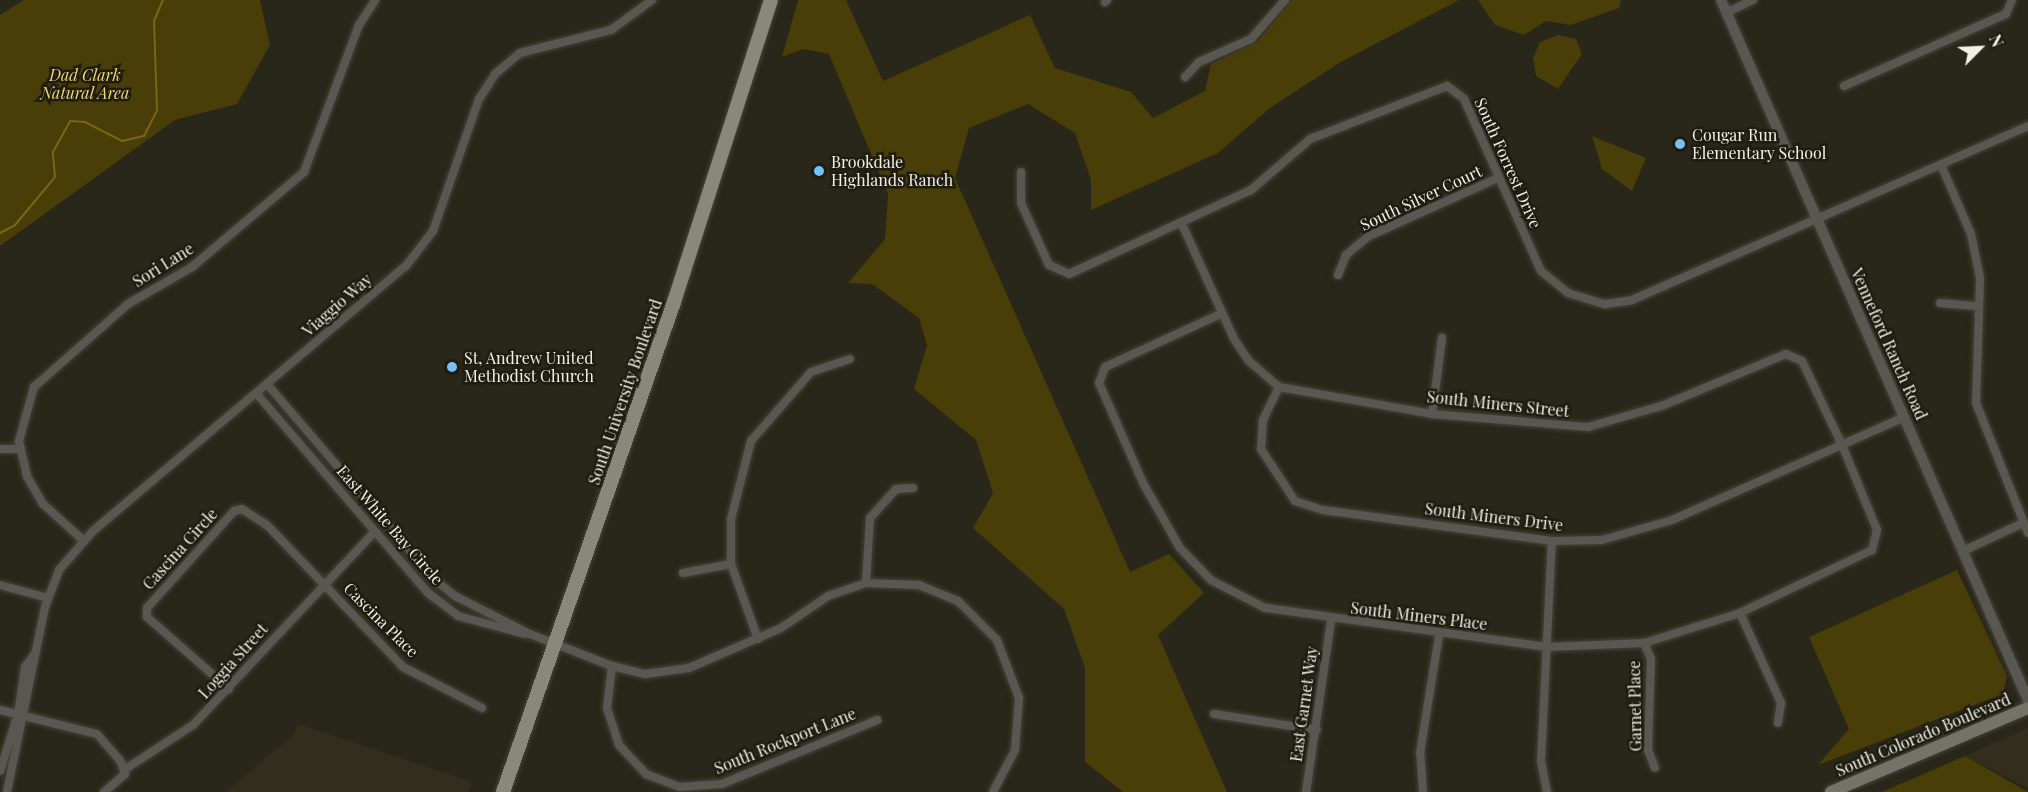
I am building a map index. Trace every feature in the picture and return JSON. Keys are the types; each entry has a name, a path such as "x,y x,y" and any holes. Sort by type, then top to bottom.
{"main road":[{"name":"South University Boulevard","path":"503,792 771,0"},
{"name":"South Colorado Boulevard","path":"1831,792 2028,708"}],"street":[{"name":"Sori Lane","path":"84,541 43,504 21,449 24,413 46,371 128,304 192,267 304,172 359,26 375,0"},
{"name":"Viaggio Way","path":"6,792 22,714 25,667 35,652 48,598 59,570 84,541 406,266 433,231 479,99 495,74 520,53 611,30 652,0"},
{"path":"1185,77 1199,62 1251,39 1286,0"},
{"name":"Venneford Ranch Road","path":"1721,0 2028,700"},
{"path":"1726,13 1753,0"},
{"path":"1844,86 2006,14 2012,0"},
{"name":"South Forrest Drive","path":"1021,172 1021,203 1049,265 1058,272 1069,274 1251,190 1310,139 1439,86 1464,99 1541,271 1568,293 1605,304 1632,300 2028,126"},
{"path":"1941,165 1971,234 1980,278 1976,403 2028,533"},
{"name":"South Silver Court","path":"1338,275 1346,255 1369,236 1498,178"},
{"path":"1181,222 1221,314 1249,361 1279,387"},
{"path":"1940,303 1978,306"},
{"name":"South Miners Place","path":"1221,314 1105,367 1099,383 1166,529 1193,563 1228,591 1265,608 1439,636 1547,646 1644,643 1740,613 1872,550 1877,530 1842,445"},
{"path":"1432,414 1442,338"},
{"name":"South Miners Street","path":"1279,387 1432,414 1588,427 1665,405 1786,354 1802,362 1842,445"},
{"path":"758,639 731,564 731,519 751,441 811,372 850,359"},
{"path":"267,384 434,579 455,596 530,634 579,651 612,666 645,675 672,673 758,639 828,596 866,583 901,582 939,591 974,612 997,640 1015,676 1020,718 1016,750 993,792"},
{"name":"South Miners Drive","path":"1279,387 1263,420 1260,449 1295,501 1323,510 1552,541 1602,540 1672,520 1904,417"},
{"name":"East White Bay Circle","path":"256,393 428,593 458,616 530,634"},
{"path":"0,449 21,449"},
{"path":"866,583 870,519 896,489 913,488"},
{"name":"Cascina Circle","path":"229,689 147,617 147,608 226,520 242,508 267,525 325,583"},
{"path":"1963,551 2023,523"},
{"name":"Loggia Street","path":"104,792 125,774 124,770 146,760 193,725 374,532"},
{"path":"1547,792 1541,762 1552,541"},
{"path":"683,573 731,564"},
{"name":"Cascina Place","path":"325,583 403,667 482,708"},
{"path":"0,585 48,598"},
{"path":"1740,613 1781,703 1778,723"},
{"name":"East Garnet Way","path":"1306,792 1317,730 1331,620"},
{"path":"1423,792 1420,753 1439,636"},
{"name":"Garnet Place","path":"1644,643 1651,658 1648,750 1654,768"},
{"name":"South Rockport Lane","path":"612,666 607,708 619,745 646,774 680,787 722,784 877,720"},
{"path":"0,710 98,734 124,770"},
{"name":"Viaggio Way","path":"0,771 22,714"},
{"path":"1214,714 1317,730"}],"shaded area":[{"path":"298,724 472,782 469,792 225,792 294,734"},
{"path":"2028,728 2028,788 1965,756"}],"green space":[{"name":"Dad Clark Natural Area","path":"24,0 260,0 270,45 237,104 175,120 0,246 0,15"},
{"path":"798,0 846,0 883,81 1030,15 1055,68 1131,92 1153,118 1205,91 1211,64 1257,42 1292,0 1459,0 1339,63 1270,108 1218,153 1091,210 1091,180 1075,133 1028,104 969,128 955,178 1130,572 1169,554 1204,593 1158,635 1227,792 1123,792 1085,762 1085,668 1064,609 973,528 993,493 976,440 914,389 927,345 919,318 872,284 848,283 885,239 888,194 829,54 803,49 782,57"},
{"path":"1478,0 1621,0 1619,8 1571,25 1546,21 1524,35 1495,25"},
{"path":"1558,35 1576,39 1582,54 1558,89 1536,76 1533,58 1540,42"},
{"path":"1592,136 1646,158 1632,191 1602,169"},
{"path":"1957,570 2007,676 2003,694 1818,765 1849,729 1809,637"},
{"path":"1965,756 2028,792 1882,792"}],"waterway":[{"path":"0,233 15,225 55,177 53,152 70,121 85,122 122,141 144,136 157,110 154,21 163,0"}],"place":[{"name":"Cougar Run Elementary School","path":"1680,144"},
{"name":"Brookdale Highlands Ranch","path":"819,171"},
{"name":"St, Andrew United Methodist Church","path":"452,367"}]}
